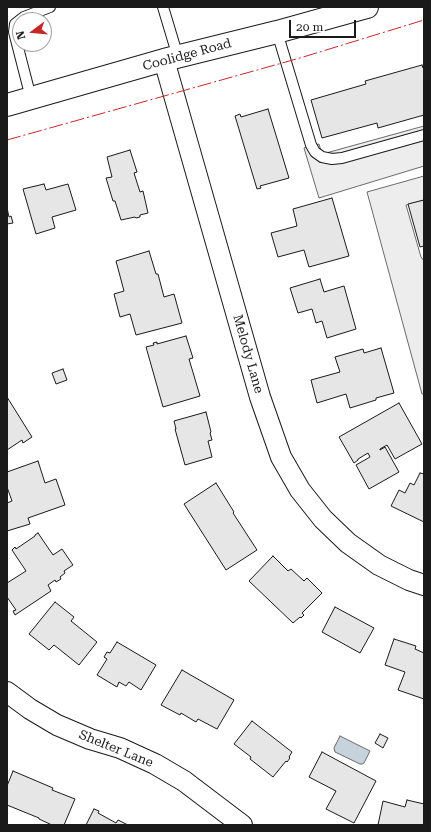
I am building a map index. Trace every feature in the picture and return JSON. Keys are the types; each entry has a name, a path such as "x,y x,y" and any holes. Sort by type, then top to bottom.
{"street":[{"name":"Coolidge Road","path":"7,105 171,59 367,7"},
{"name":"Melody Lane","path":"171,59 260,397 281,456 300,490 323,519 348,543 379,565 409,580 424,585"},
{"name":"Shelter Lane","path":"7,692 30,709 57,725 90,739 120,748 155,764 184,781 242,825"}],"lane":[{"path":"31,98 14,32 15,24 24,17 50,7"},
{"path":"163,7 171,59"},
{"path":"277,32 311,145 315,152 322,157 332,159 342,158 424,134"}],"shaded area":[{"path":"424,126 424,166 319,198 304,148 319,144 321,151 326,153"},
{"path":"424,176 424,200 406,205 421,257 424,261 424,394 422,394 367,192"},
{"path":"340,736 370,751 364,763 360,764 335,752 334,748"}],"building":[{"path":"422,65 423,68 424,67 424,115 378,128 377,123 322,138 311,100 366,84 365,81"},
{"path":"268,109 289,178 260,186 261,188 257,189 235,116 240,114 241,117"},
{"path":"130,150 137,172 134,173 140,192 143,191 148,213 140,215 140,217 121,220 106,178 112,177 107,157"},
{"path":"44,184 46,190 68,184 76,210 52,217 55,228 36,234 23,189"},
{"path":"332,198 349,256 309,267 304,250 278,257 271,233 297,226 293,209"},
{"path":"424,200 424,246 420,247 408,204"},
{"path":"7,208 9,217 11,216 13,223 7,224"},
{"path":"149,251 156,274 158,274 164,297 174,294 182,323 136,335 130,314 120,317 114,294 124,291 116,261"},
{"path":"320,279 324,292 344,286 356,329 327,338 322,321 316,323 312,309 298,313 290,288"},
{"path":"186,336 193,358 189,359 200,396 163,407 146,347 154,345 153,343 157,342 157,344"},
{"path":"381,348 394,393 350,408 346,394 317,403 311,380 340,372 335,357 363,349 364,353"},
{"path":"63,369 67,380 56,384 52,373"},
{"path":"7,397 32,437 23,443 22,440 7,450"},
{"path":"399,403 422,444 395,459 387,445 380,449 385,447 399,472 369,489 356,465 370,457 368,453 354,463 339,437"},
{"path":"206,412 211,432 212,440 208,441 212,457 185,465 174,421"},
{"path":"38,461 45,483 56,479 65,505 28,518 30,524 7,531 7,503 12,501 7,487 7,472"},
{"path":"420,473 424,474 424,522 391,506 399,490 405,493 410,483 414,485"},
{"path":"216,483 257,550 226,570 184,504"},
{"path":"38,533 53,555 62,549 73,565 64,571 65,573 60,577 61,579 56,582 55,580 48,585 51,591 15,615 13,611 16,610 7,597 7,583 26,571 12,550 15,547 16,549"},
{"path":"273,556 288,571 291,569 304,581 307,578 322,593 302,613 304,615 293,623 249,581"},
{"path":"55,602 74,617 71,621 97,642 79,665 54,645 49,650 29,634"},
{"path":"335,607 374,628 360,653 322,632"},
{"path":"394,639 416,646 415,649 424,653 424,699 398,690 405,672 385,665"},
{"path":"117,642 156,665 141,690 129,682 126,686 119,682 117,687 97,675 107,659 104,657 107,652 110,653"},
{"path":"182,670 234,700 217,729 198,719 196,722 181,713 180,715 161,705"},
{"path":"252,721 292,752 287,762 286,761 273,777 234,744"},
{"path":"380,734 388,738 383,748 375,743"},
{"path":"322,752 376,781 354,823 326,809 336,791 309,777"},
{"path":"13,771 53,788 52,790 75,799 64,825 52,825 7,805 7,786"},
{"path":"407,800 424,804 424,825 378,825 383,801 405,807"},
{"path":"94,809 99,811 98,813 116,823 118,820 128,825 86,825"}],"power":[{"path":"7,140 300,58 424,20"}]}
